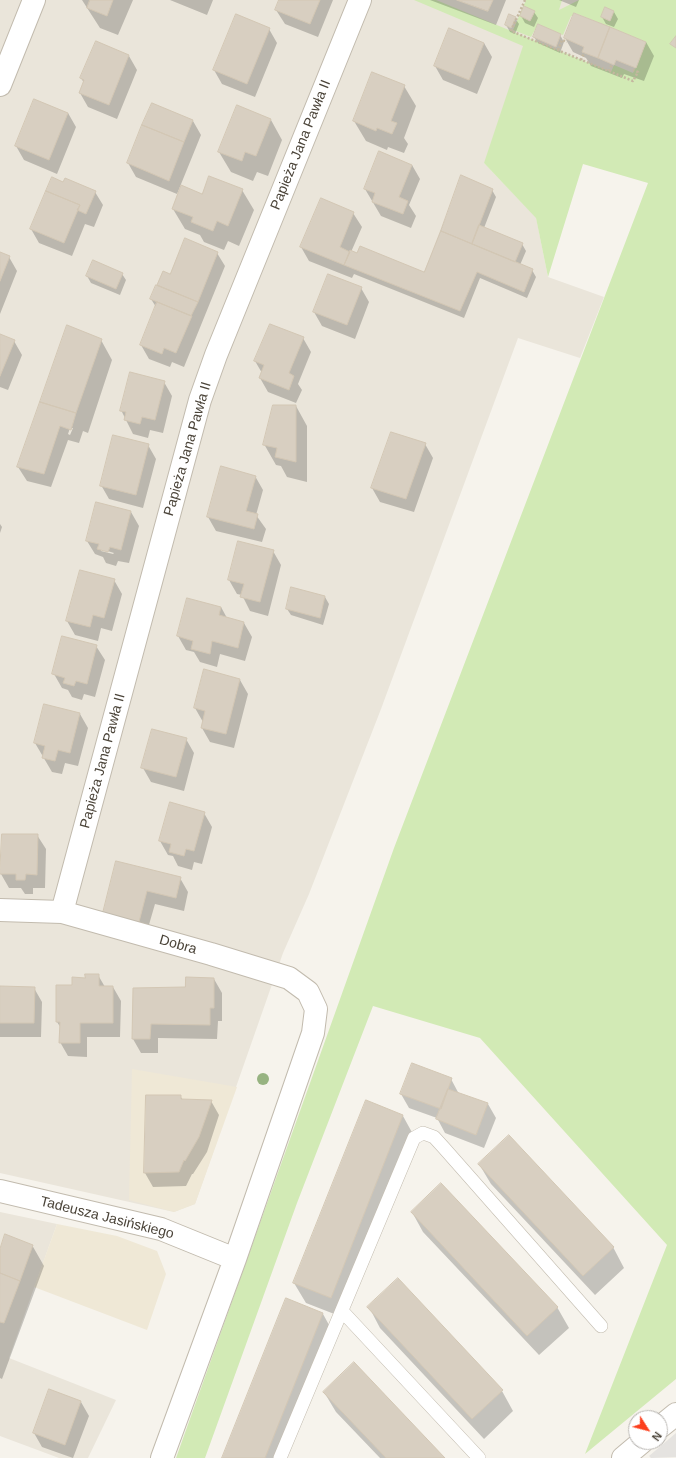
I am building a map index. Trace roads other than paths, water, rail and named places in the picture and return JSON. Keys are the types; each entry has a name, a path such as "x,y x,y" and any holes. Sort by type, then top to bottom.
{"street":[{"path":"0,85 34,0"},
{"name":"Papieża Jana Pawła II","path":"62,912 200,400 216,355 360,0"},
{"name":"Dobra","path":"0,910 62,912 211,954 289,978 308,992 316,1010 314,1033 234,1259"},
{"name":"Tadeusza Jasińskiego","path":"0,1191 161,1229 234,1259"},
{"path":"162,1458 234,1259"},
{"path":"668,1420 676,1414"},
{"path":"623,1458 632,1450"}],"lane":[{"path":"280,1458 414,1138 423,1133 434,1137 601,1326"},
{"path":"342,1311 479,1458"}]}
